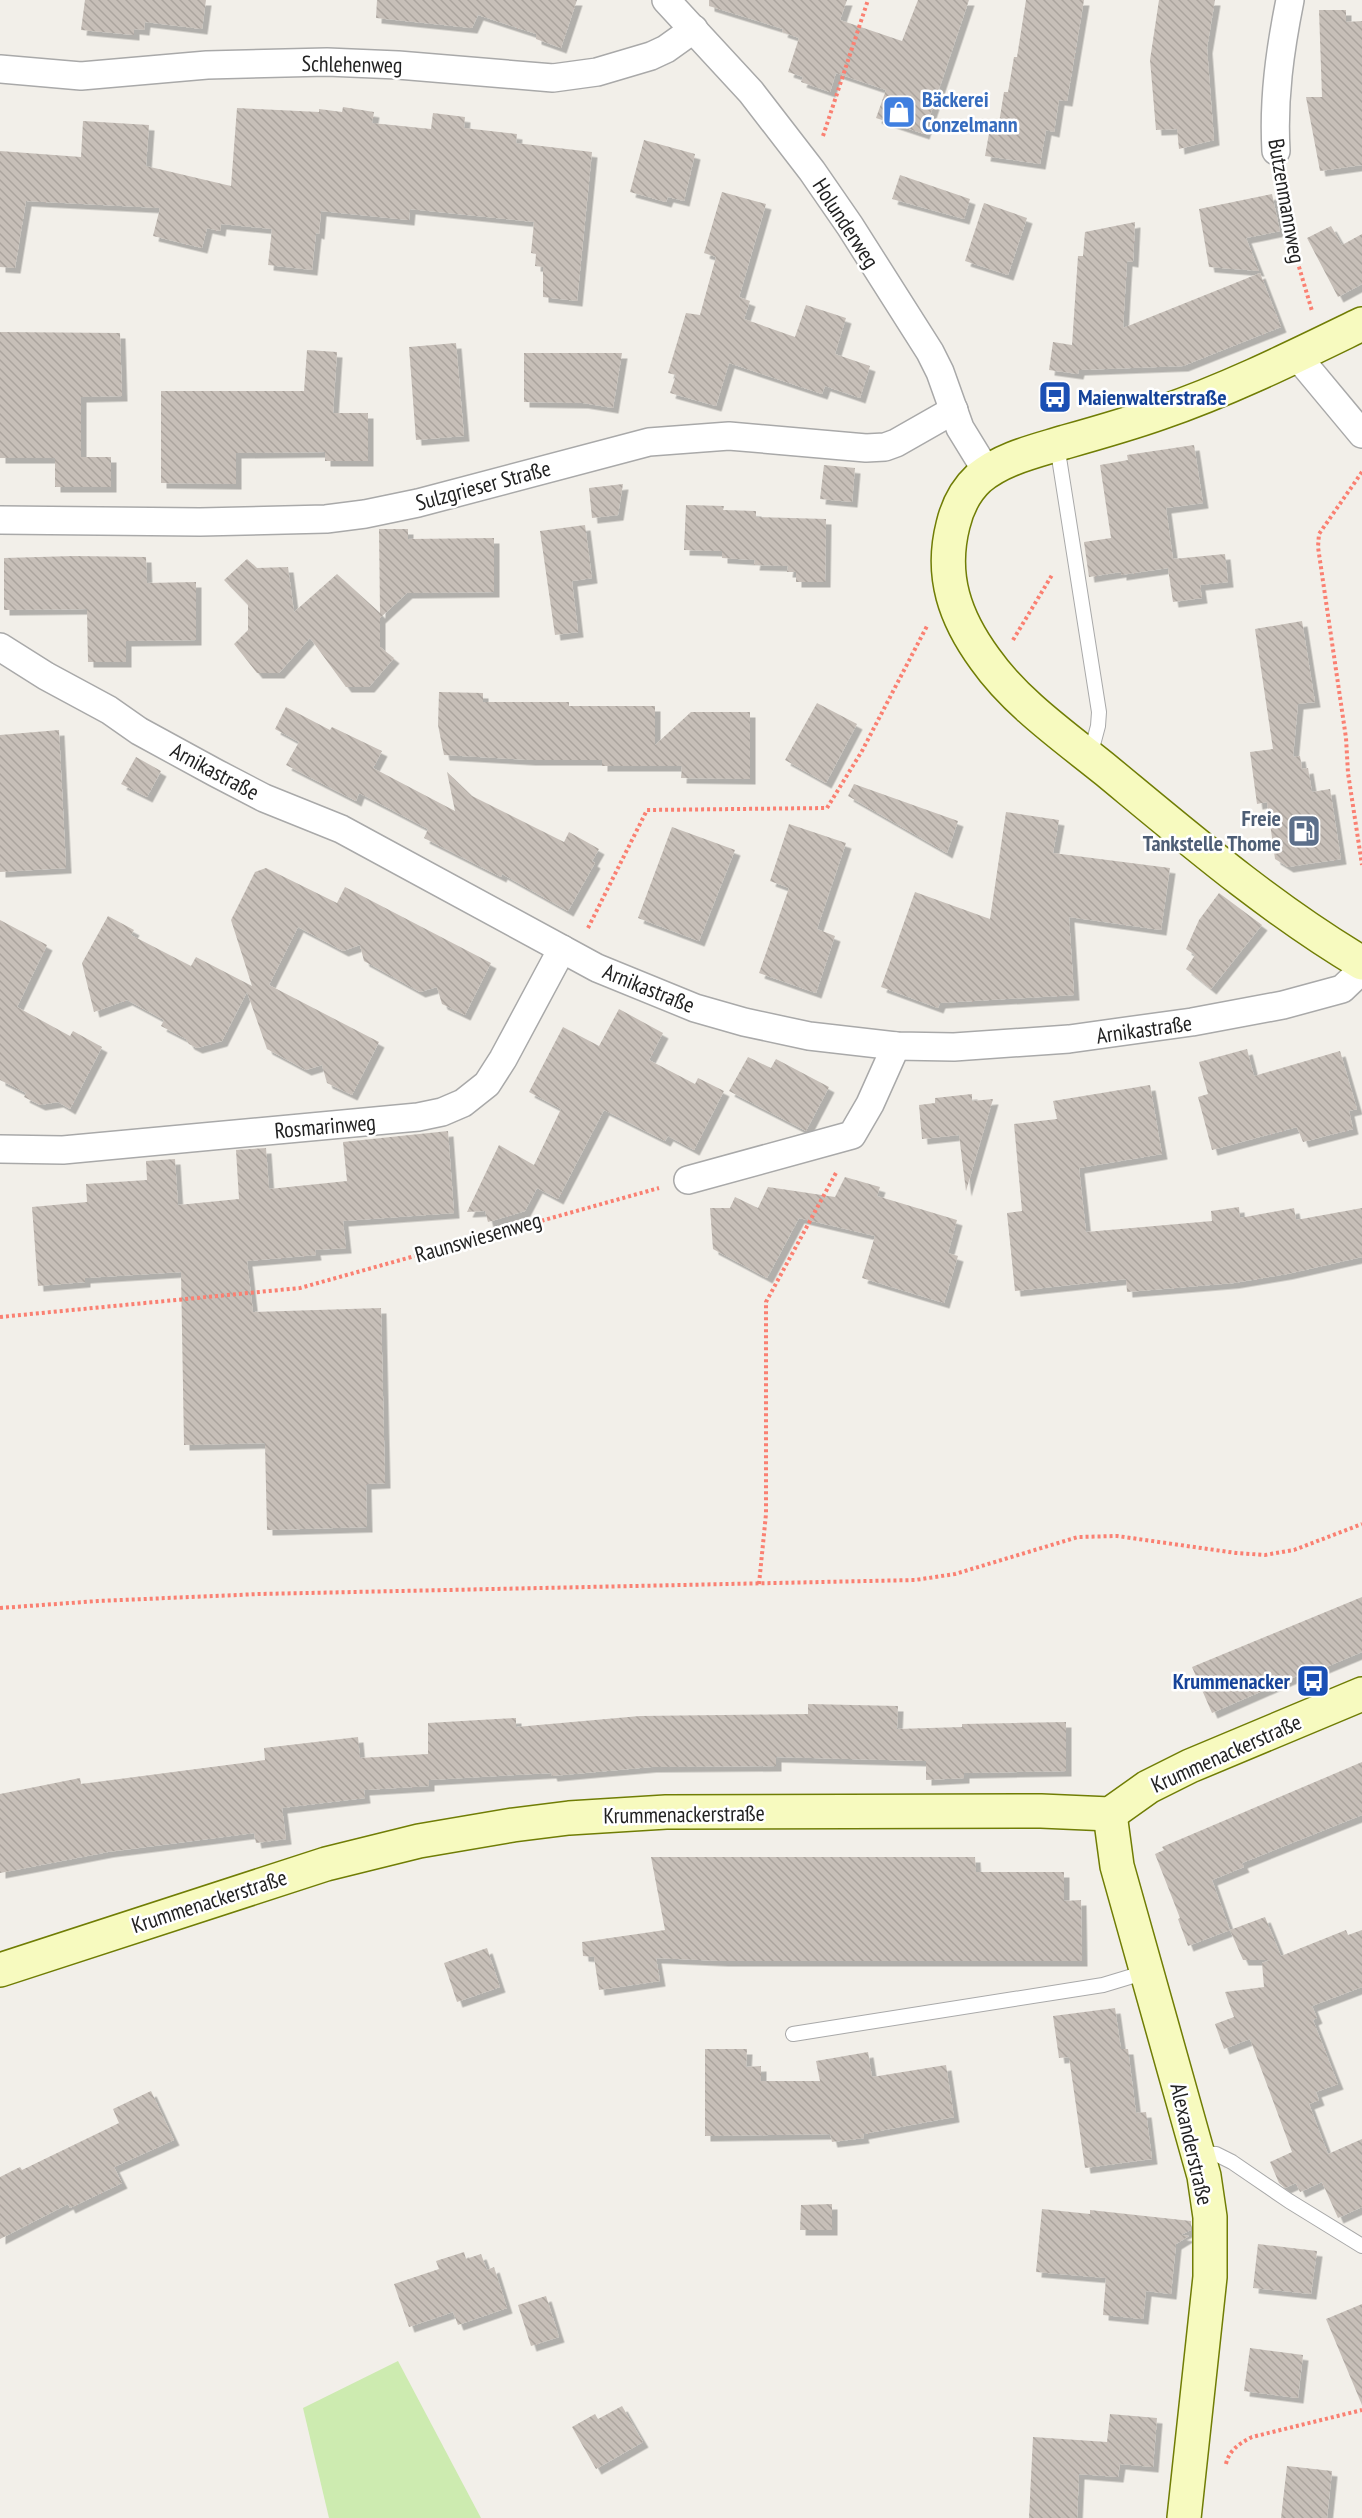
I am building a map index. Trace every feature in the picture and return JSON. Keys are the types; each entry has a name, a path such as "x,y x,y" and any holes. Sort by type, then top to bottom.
{"main road":[{"path":"1362,324 1297,356 1170,410 1011,459 987,472 969,489 956,514 947,552 949,587 962,622 995,673 1089,757 1300,923 1362,963"},
{"name":"Krummenackerstraße","path":"0,1970 326,1864 419,1841 513,1825 569,1818 666,1812 1041,1811 1110,1814 1137,1794 1168,1776 1362,1694"},
{"name":"Alexanderstraße","path":"1110,1814 1117,1866 1198,2152 1208,2196 1211,2259 1184,2518"}],"street":[{"name":"Holunderweg","path":"666,0 774,120 833,201 930,352 966,439 987,472"},
{"name":"Butzenmannweg","path":"1276,151 1275,113 1278,62 1290,0"},
{"name":"Schlehenweg","path":"0,69 81,76 207,65 327,62 409,66 553,78 597,72 651,56 666,49 694,29"},
{"path":"1297,356 1362,434"},
{"name":"Sulzgrieser Straße","path":"0,520 200,522 346,517 446,496 589,457 658,441 729,436 866,448 885,447 954,410"},
{"name":"Arnikastraße","path":"0,647 46,676 110,710 140,731 264,798 341,829 568,952 629,982 717,1015 809,1036 896,1046 954,1047 1069,1039 1192,1022 1333,993 1346,987 1362,970"},
{"name":"Rosmarinweg","path":"0,1149 63,1150 418,1117 442,1112 472,1098 494,1074 568,952"},
{"path":"688,1180 852,1135 870,1104 896,1046"}],"lane":[{"path":"1057,445 1099,712 1098,726 1089,757"},
{"path":"793,2034 1103,1985 1146,1972"},
{"path":"1198,2152 1216,2154 1232,2162 1289,2201 1362,2246"}],"path":[{"path":"831,112 868,0"},
{"name":"Butzenmannweg","path":"1276,151 1288,233 1306,294"},
{"path":"1362,472 1319,534 1317,547 1346,738 1348,773 1362,866"},
{"path":"995,673 1073,541"},
{"path":"568,952 647,810 827,808 861,751 902,670 949,587"},
{"path":"759,1584 766,1514 766,1302 830,1187 852,1135"},
{"name":"Raunswiesenweg","path":"0,1317 300,1288 688,1180"},
{"path":"0,1608 98,1600 260,1594 893,1581 933,1577 971,1569 1072,1539 1093,1536 1117,1536 1236,1553 1274,1554 1294,1550 1362,1524"},
{"path":"1228,2457 1238,2445 1252,2437 1362,2410"}],"green space":[{"path":"398,2361 481,2518 329,2518 303,2408"}],"building":[{"path":"85,0 206,0 202,29 145,22 144,30 134,29 134,35 81,30"},
{"path":"377,0 577,0 561,48 536,39 536,34 478,15 472,28 376,18"},
{"path":"709,0 847,0 840,20 902,41 918,0 969,0 924,134 876,118 886,90 836,73 830,92 801,82 803,77 788,72 799,38 782,32 783,29 709,6"},
{"path":"1026,0 1084,0 1067,101 1059,100 1054,132 1046,130 1040,164 985,156 991,122 999,123 1004,92 1008,92 1014,57 1017,57"},
{"path":"1159,0 1215,0 1207,48 1214,140 1179,149 1177,129 1156,130 1150,60"},
{"path":"1319,10 1346,10 1346,22 1362,21 1362,165 1320,171 1306,97 1322,97"},
{"path":"343,107 374,112 372,123 431,129 433,113 465,117 464,128 517,134 516,143 592,152 577,301 543,297 543,267 535,266 536,254 531,253 534,222 410,209 409,220 321,211 312,270 268,265 272,229 221,224 220,231 207,228 202,248 153,236 160,208 26,201 15,268 0,267 0,151 81,157 83,121 149,125 146,166 231,186 237,108 319,112 319,109 342,112"},
{"path":"644,140 695,154 684,201 668,197 666,202 630,192"},
{"path":"900,175 970,199 964,219 892,199"},
{"path":"722,192 766,204 739,297 750,301 744,319 795,337 806,305 846,318 835,354 870,366 860,398 825,386 822,394 729,363 716,406 670,393 676,375 668,373 686,313 700,315 716,257 704,253"},
{"path":"1272,194 1280,231 1246,238 1259,271 1209,267 1199,209"},
{"path":"984,203 1027,218 1008,275 965,261"},
{"path":"1135,222 1133,262 1127,261 1123,328 1260,273 1281,327 1183,366 1079,370 1078,374 1049,370 1053,342 1072,345 1078,256 1083,256 1085,232"},
{"path":"1331,226 1342,245 1362,234 1362,284 1338,297 1307,238"},
{"path":"0,332 120,333 122,396 81,397 81,457 111,457 111,487 55,487 55,458 0,458"},
{"path":"456,343 464,436 416,440 409,347"},
{"path":"307,350 337,352 333,413 368,413 368,461 325,461 325,452 236,453 236,484 161,483 161,391 304,391"},
{"path":"524,353 622,353 613,408 583,403 524,402"},
{"path":"1194,445 1203,503 1166,508 1173,559 1225,554 1228,582 1200,585 1202,598 1173,602 1168,568 1089,577 1084,542 1111,538 1100,465 1128,460 1127,455"},
{"path":"824,465 855,468 852,502 820,499"},
{"path":"623,484 618,515 592,518 589,488"},
{"path":"686,505 724,506 723,510 756,511 756,517 826,519 825,582 796,582 796,572 787,572 788,566 754,565 755,560 722,558 722,551 684,550"},
{"path":"585,525 592,578 572,581 578,632 555,635 540,531"},
{"path":"379,529 408,529 408,539 494,538 494,592 407,593 380,618 380,647 394,658 369,687 346,687 310,638 279,673 257,673 234,644 248,630 248,605 224,580 247,559 257,568 288,567 294,612 337,574 380,613"},
{"path":"146,557 147,583 196,582 196,640 126,641 126,662 88,662 87,609 4,610 4,558"},
{"path":"1302,621 1315,702 1298,704 1293,757 1300,756 1302,769 1308,768 1312,792 1330,789 1341,859 1288,867 1275,859 1267,802 1257,804 1250,752 1273,749 1255,629"},
{"path":"439,692 483,693 483,702 569,702 569,706 655,706 655,745 691,712 750,712 750,779 681,778 682,766 602,766 602,760 530,760 444,755 438,725"},
{"path":"817,703 857,724 826,783 785,760"},
{"path":"286,707 330,730 332,727 382,751 373,768 455,811 447,772 472,796 564,842 569,832 599,849 592,861 595,863 568,911 502,874 501,877 424,838 428,829 388,808 359,793 356,801 286,765 299,742 275,729"},
{"path":"59,730 66,868 0,872 0,735"},
{"path":"136,757 161,771 147,797 121,784"},
{"path":"854,784 958,821 947,853 848,796"},
{"path":"1006,812 1059,820 1053,853 1170,868 1161,930 1069,917 1074,995 940,1003 938,1008 881,987 915,892 990,919"},
{"path":"789,824 846,843 817,929 835,936 816,993 759,973 789,888 770,881"},
{"path":"672,827 735,850 699,941 638,918"},
{"path":"266,868 337,903 345,887 491,963 465,1015 442,1004 437,987 420,992 364,961 360,945 343,951 298,927 269,985 379,1042 352,1095 327,1083 322,1065 306,1070 267,1049 247,992 222,1041 197,1048 189,1044 186,1039 161,1026 164,1020 127,1000 94,1012 82,963 108,916 134,930 131,935 191,966 196,957 252,986 231,920 255,872"},
{"path":"1219,893 1262,925 1211,989 1186,969 1195,955 1186,949 1199,920"},
{"path":"0,920 47,945 17,1007 70,1036 73,1031 102,1047 70,1109 58,1102 40,1105 24,1097 26,1093 0,1080"},
{"path":"619,1009 663,1033 649,1060 695,1084 698,1078 724,1091 694,1150 668,1136 665,1141 604,1110 558,1199 537,1188 525,1211 488,1222 485,1211 467,1212 499,1145 534,1165 561,1109 529,1092 563,1027 599,1046"},
{"path":"1247,1049 1254,1076 1340,1051 1357,1109 1349,1111 1353,1129 1303,1142 1297,1127 1212,1150 1198,1097 1208,1094 1199,1062"},
{"path":"748,1057 771,1068 776,1059 829,1087 806,1131 729,1091"},
{"path":"1150,1085 1162,1154 1079,1168 1086,1232 1212,1221 1211,1211 1239,1207 1240,1218 1294,1208 1296,1220 1362,1208 1362,1257 1234,1283 1127,1292 1126,1279 1015,1291 1007,1213 1022,1211 1014,1124 1057,1119 1053,1101"},
{"path":"972,1094 972,1101 993,1099 966,1191 959,1135 922,1139 919,1105 935,1103 935,1098"},
{"path":"448,1131 454,1213 343,1221 346,1248 315,1250 316,1255 247,1261 253,1312 381,1308 385,1483 366,1484 367,1527 267,1530 265,1443 184,1445 181,1272 85,1278 85,1282 38,1286 32,1207 87,1202 86,1184 147,1180 146,1161 175,1159 178,1205 239,1199 236,1150 266,1148 269,1189 347,1181 343,1142"},
{"path":"845,1177 880,1187 877,1196 957,1220 948,1253 958,1256 944,1303 862,1278 875,1236 799,1218 767,1278 713,1249 710,1208 730,1208 735,1197 758,1208 768,1187 835,1197"},
{"path":"1362,1597 1362,1652 1307,1675 1306,1672 1212,1713 1192,1667"},
{"path":"808,1704 898,1706 897,1729 962,1727 962,1724 1066,1722 1066,1771 964,1773 964,1778 926,1780 926,1761 776,1757 776,1766 651,1767 552,1776 551,1773 429,1780 429,1786 364,1790 365,1798 282,1808 286,1839 256,1843 254,1833 108,1852 0,1873 0,1794 80,1778 81,1784 265,1760 264,1748 358,1737 360,1758 428,1754 428,1723 516,1718 516,1727 640,1716 808,1714"},
{"path":"1362,1762 1362,1815 1242,1863 1244,1867 1212,1880 1230,1930 1188,1946 1178,1919 1180,1918 1155,1854 1164,1850 1162,1847"},
{"path":"651,1857 975,1857 976,1872 1064,1872 1064,1901 1081,1900 1082,1961 723,1961 656,1958 660,1981 599,1990 594,1957 583,1956 582,1942 665,1930"},
{"path":"1265,1917 1281,1956 1346,1930 1348,1935 1362,1930 1362,1987 1312,2006 1317,2018 1313,2020 1338,2084 1316,2092 1319,2100 1309,2104 1328,2154 1362,2139 1362,2207 1338,2218 1322,2182 1300,2192 1296,2183 1285,2188 1279,2183 1270,2162 1292,2152 1250,2039 1224,2049 1215,2024 1234,2017 1225,1992 1264,1987 1262,1963 1270,1960 1243,1960 1230,1930"},
{"path":"487,1948 500,1987 457,2002 444,1963"},
{"path":"1115,2008 1121,2049 1128,2049 1136,2113 1146,2112 1152,2159 1085,2168 1069,2057 1059,2058 1053,2016"},
{"path":"705,2049 747,2049 746,2067 761,2066 761,2081 820,2081 816,2061 868,2052 872,2077 946,2065 954,2117 863,2134 864,2138 832,2142 830,2134 705,2136"},
{"path":"151,2091 174,2140 114,2167 122,2183 70,2208 68,2204 0,2239 0,2177 20,2167 22,2170 119,2123 113,2109"},
{"path":"832,2204 832,2230 800,2230 801,2205"},
{"path":"1042,2209 1090,2214 1090,2210 1191,2221 1191,2230 1181,2235 1189,2236 1176,2244 1171,2294 1146,2291 1143,2319 1103,2315 1106,2278 1036,2272"},
{"path":"1258,2244 1317,2251 1311,2294 1253,2288"},
{"path":"464,2252 466,2259 481,2254 487,2270 494,2267 507,2308 458,2325 453,2312 409,2327 394,2284 439,2269 436,2261"},
{"path":"546,2296 559,2337 531,2346 518,2305"},
{"path":"1362,2304 1362,2405 1326,2319"},
{"path":"1250,2348 1303,2355 1298,2398 1244,2391"},
{"path":"622,2406 643,2442 596,2469 572,2427 595,2414 598,2419"},
{"path":"1110,2414 1157,2418 1153,2467 1120,2464 1118,2477 1079,2474 1077,2518 1029,2518 1033,2437 1107,2442"},
{"path":"1287,2466 1332,2471 1327,2518 1281,2518"}],"place":[{"name":"Bäckerei Conzelmann","path":"899,112"},
{"name":"Maienwalterstraße","path":"1055,397"},
{"name":"Freie Tankstelle Thome","path":"1304,831"},
{"name":"Krummenacker","path":"1313,1681"}]}
